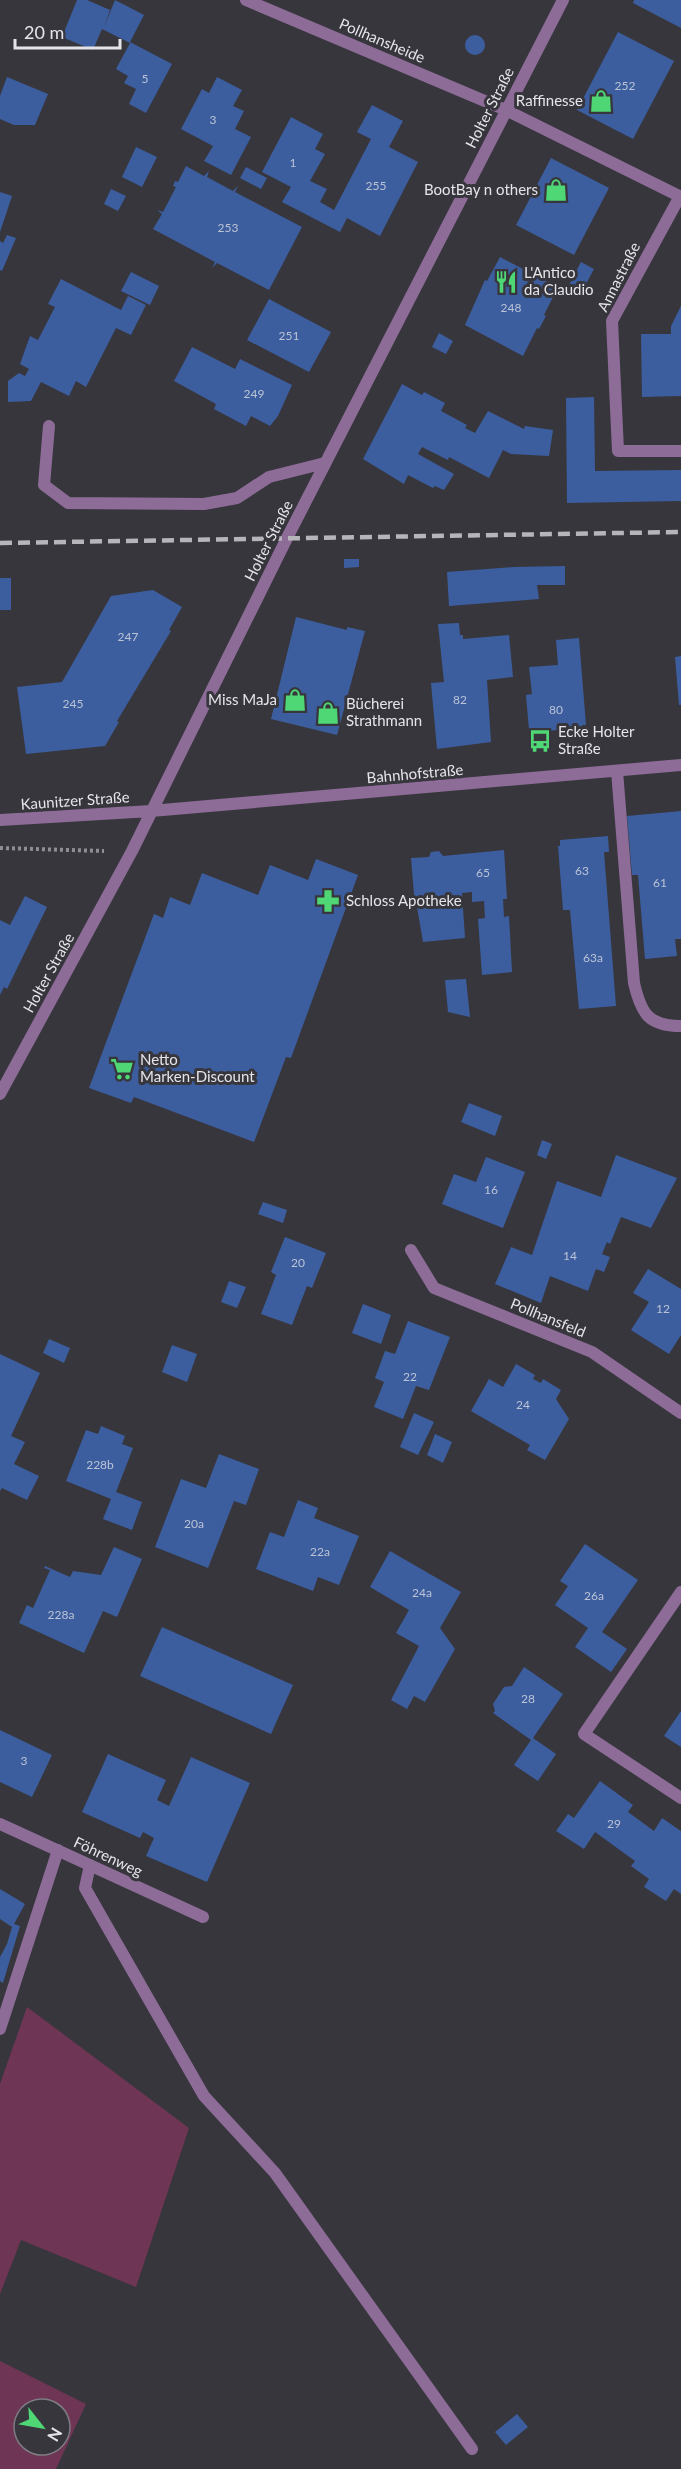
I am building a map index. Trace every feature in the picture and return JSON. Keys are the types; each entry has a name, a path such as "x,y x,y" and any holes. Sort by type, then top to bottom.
{"street":[{"name":"Pollhansheide","path":"246,0 506,110"},
{"name":"Holter Straße","path":"0,1094 132,851 325,463 563,0"},
{"name":"Annastraße","path":"506,110 681,195 612,321 618,451 681,451"},
{"path":"49,426 44,485 68,503 215,502 237,498 269,477 325,463"},
{"name":"Bahnhofstraße","path":"152,811 681,765"},
{"path":"618,771 634,983 638,1000 649,1019 665,1026 681,1026"},
{"name":"Kaunitzer Straße","path":"0,820 152,811"},
{"name":"Pollhansfeld","path":"411,1250 434,1288 592,1352 681,1413"},
{"path":"681,1592 584,1734 681,1798"},
{"name":"Föhrenweg","path":"0,1824 203,1917"},
{"path":"0,2029 57,1850"},
{"path":"90,1865 86,1888 204,2096 275,2174 472,2449"}],"path":[{"path":"0,848 132,851"}],"shaded area":[{"path":"27,2007 189,2128 136,2287 21,2240 0,2294 0,2084"},
{"path":"0,2361 72,2397 12,2397 12,2457 62,2457 56,2469 0,2469"},
{"path":"72,2397 86,2404 72,2434"}],"building":[{"path":"77,0 87,0 110,10 104,27 115,0 144,15 130,42 172,64 146,113 129,104 136,89 124,83 128,76 116,69 130,43 102,29 93,50 62,37"},
{"path":"634,0 681,0 681,28 633,3"},
{"path":"618,32 674,61 633,139 577,110"},
{"path":"475,35 482,38 485,45 482,52 475,55 468,52 465,45 468,38"},
{"path":"7,77 48,94 35,125 14,125 0,119 0,96"},
{"path":"217,77 242,90 233,106 244,111 235,129 251,137 231,175 204,161 213,146 181,129 202,89 209,93"},
{"path":"372,105 403,121 389,147 418,162 380,236 347,218 340,232 282,202 291,187 262,172 291,117 323,134 315,149 325,154 310,181 327,189 320,202 334,210 371,139 357,132"},
{"path":"136,147 157,157 142,187 122,177"},
{"path":"551,158 609,188 574,255 516,225"},
{"path":"186,166 204,176 209,171 207,177 233,191 238,186 235,192 302,227 269,290 217,263 212,268 215,262 153,229 162,214 157,210 163,212 176,187 173,186 175,181 178,182"},
{"path":"246,167 267,178 261,189 240,178"},
{"path":"111,189 126,196 118,211 104,204"},
{"path":"0,192 12,196 0,232"},
{"path":"7,235 16,238 2,271 0,270 0,241 3,243"},
{"path":"500,257 558,287 544,315 546,316 539,329 537,328 523,356 465,325 485,280 487,281"},
{"path":"581,262 594,269 579,297 566,291"},
{"path":"131,272 159,286 150,305 121,291"},
{"path":"61,279 121,310 128,296 146,305 131,335 116,328 86,387 76,381 69,396 41,382 31,401 8,402 8,381 19,373 25,376 29,369 20,364 30,336 38,340 55,307 48,304"},
{"path":"269,299 331,332 309,372 247,340"},
{"path":"681,306 681,396 642,397 641,334 671,334 671,326"},
{"path":"439,333 453,341 446,354 432,347"},
{"path":"192,347 235,369 240,359 292,385 278,416 270,426 251,416 246,426 214,409 216,404 174,381"},
{"path":"402,384 422,395 424,392 445,403 441,411 467,425 465,428 475,433 488,411 524,429 525,426 553,430 549,456 511,454 503,450 489,478 449,457 448,460 422,447 418,454 454,474 444,490 435,486 433,488 408,475 404,484 363,459"},
{"path":"594,397 595,471 681,470 681,501 567,503 566,398"},
{"path":"344,559 359,559 359,567 344,568"},
{"path":"565,566 565,585 537,585 539,599 449,606 447,572"},
{"path":"0,578 11,578 11,610 0,610"},
{"path":"153,590 182,607 169,630 171,631 117,721 119,722 105,746 26,754 17,687 62,682 111,596"},
{"path":"296,617 347,630 347,627 365,631 337,735 271,719"},
{"path":"459,623 460,635 463,635 463,639 509,635 513,677 487,680 491,742 437,749 431,683 444,682 438,624"},
{"path":"579,638 586,725 582,725 582,728 534,732 529,730 526,695 532,694 529,667 558,665 556,640"},
{"path":"681,656 681,705 679,705 675,657"},
{"path":"681,811 681,939 675,939 677,956 645,959 638,875 632,875 627,816"},
{"path":"608,836 609,852 604,852 616,1006 579,1009 570,910 563,910 558,846 560,846 560,840"},
{"path":"504,850 507,899 503,899 504,917 509,916 512,972 482,975 478,919 485,918 484,901 472,902 472,892 462,893 465,938 423,942 417,907 415,907 411,858 429,857 431,852 439,851 443,856"},
{"path":"316,859 358,875 291,1058 286,1057 254,1142 134,1097 131,1103 89,1088 154,914 163,918 170,897 190,905 202,873 258,895 270,865 308,880"},
{"path":"25,896 47,907 7,989 4,987 0,995 0,920 10,925"},
{"path":"466,979 470,1017 448,1012 445,980"},
{"path":"469,1103 502,1116 495,1136 461,1122"},
{"path":"542,1140 552,1144 546,1159 537,1155"},
{"path":"616,1155 677,1178 651,1228 621,1217 610,1244 607,1242 602,1254 610,1257 604,1272 596,1269 588,1291 550,1276 541,1303 495,1284 511,1247 532,1255 557,1181 601,1197"},
{"path":"486,1157 525,1172 503,1228 442,1204 454,1174 476,1182"},
{"path":"263,1202 287,1210 283,1223 258,1214"},
{"path":"285,1237 326,1253 312,1288 307,1286 292,1325 261,1314 276,1275 271,1272"},
{"path":"648,1269 681,1289 681,1335 669,1354 631,1330 649,1302 633,1293"},
{"path":"229,1281 246,1287 237,1308 221,1302"},
{"path":"363,1304 391,1315 381,1344 352,1333"},
{"path":"408,1321 450,1337 429,1390 416,1386 403,1419 374,1407 384,1382 375,1378 385,1351 395,1354"},
{"path":"49,1339 70,1348 64,1363 43,1353"},
{"path":"172,1345 197,1354 187,1382 162,1372"},
{"path":"0,1354 40,1373 11,1436 25,1442 14,1464 39,1476 27,1500 2,1488 0,1491"},
{"path":"516,1364 535,1375 533,1379 541,1383 543,1379 561,1390 556,1399 569,1419 545,1460 527,1450 530,1445 471,1411 489,1379 503,1387"},
{"path":"414,1413 434,1422 418,1455 400,1447"},
{"path":"101,1426 125,1436 122,1444 133,1448 116,1492 142,1502 132,1530 103,1519 111,1499 66,1481 86,1430 98,1434"},
{"path":"435,1434 452,1442 443,1463 427,1455"},
{"path":"219,1454 259,1469 246,1505 234,1501 208,1568 155,1547 181,1479 206,1488"},
{"path":"298,1500 318,1508 314,1518 359,1536 339,1585 318,1577 313,1591 256,1569 270,1532 284,1537"},
{"path":"585,1544 638,1580 602,1632 627,1649 611,1672 575,1647 588,1628 555,1605 568,1586 560,1581"},
{"path":"114,1547 142,1559 117,1617 103,1611 84,1653 19,1623 27,1605 33,1608 50,1570 44,1568 45,1566 70,1577 73,1571 101,1575"},
{"path":"390,1551 461,1592 440,1628 455,1649 425,1702 414,1696 407,1709 391,1700 419,1646 396,1633 409,1610 370,1587"},
{"path":"162,1627 293,1685 271,1734 140,1676"},
{"path":"524,1667 563,1694 533,1738 556,1754 538,1781 514,1765 531,1740 493,1713 495,1711 493,1704 504,1687 512,1686"},
{"path":"681,1711 681,1747 664,1736"},
{"path":"0,1730 52,1755 32,1797 0,1782"},
{"path":"108,1754 166,1780 157,1800 169,1806 191,1757 250,1783 207,1882 146,1856 154,1838 143,1832 140,1838 82,1812"},
{"path":"600,1781 633,1805 628,1812 654,1831 662,1818 681,1831 681,1894 674,1889 666,1901 644,1887 649,1879 631,1866 635,1861 595,1832 584,1849 556,1831 568,1814 574,1818"},
{"path":"0,1889 25,1904 14,1924 20,1926 3,1983 0,1981 0,1957 12,1927 0,1919"},
{"path":"517,2414 528,2427 506,2445 495,2432"}],"railway":[{"path":"0,543 681,532"}],"place":[{"name":"Raffinesse","path":"601,101"},
{"name":"BootBay n others","path":"556,190"},
{"name":"L'Antico da Claudio","path":"506,282"},
{"name":"Miss MaJa","path":"295,700"},
{"name":"Bücherei Strathmann","path":"328,713"},
{"name":"Ecke Holter Straße","path":"540,741"},
{"name":"Schloss Apotheke","path":"328,901"},
{"name":"Netto Marken-Discount","path":"122,1069"}]}
